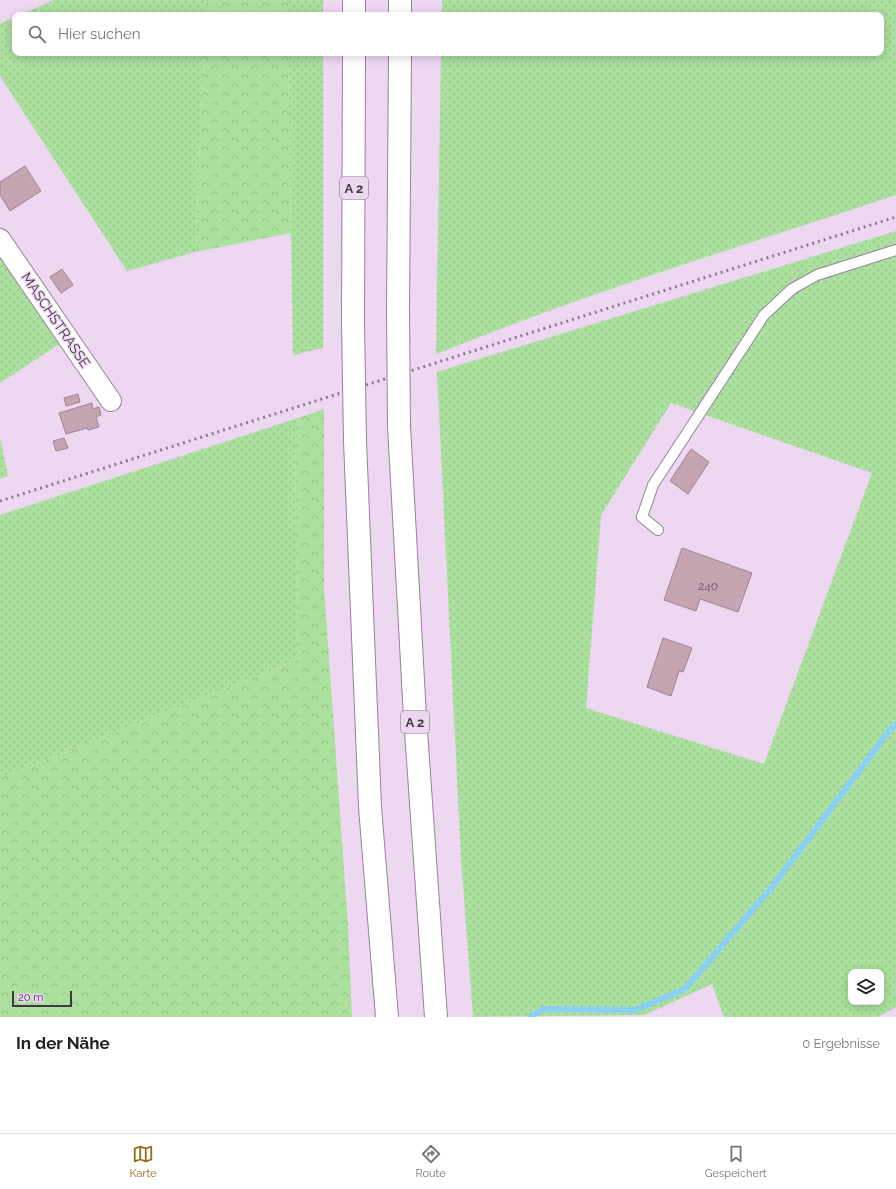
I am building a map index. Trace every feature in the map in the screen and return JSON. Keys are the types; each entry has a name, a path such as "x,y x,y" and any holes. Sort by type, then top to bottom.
{"highway":[{"path":"354,0 354,12"},
{"path":"400,0 400,12"},
{"name":"A 2","path":"354,56 353,323 355,441 370,807 387,1017"},
{"name":"A 2","path":"400,56 398,311 399,426 415,717 436,1017"}],"street":[{"name":"MASCHSTRASSE","path":"0,239 111,401"}],"lane":[{"path":"658,530 642,517 653,485 764,315 792,289 818,274 896,250"}],"green space":[{"path":"54,0 206,0 206,12 27,12"},
{"path":"206,0 288,0 288,12 206,12"},
{"path":"288,0 323,0 323,12 288,12"},
{"path":"442,0 896,0 896,195 607,290 436,354 441,56 884,56 884,12 442,12"},
{"path":"12,18 12,56 204,56 195,252 127,271 0,76 0,24"},
{"path":"204,56 288,56 291,233 195,252"},
{"path":"288,56 323,56 323,348 293,355"},
{"path":"896,231 896,1007 878,1017 724,1017 712,984 644,1015 473,1017 461,859 437,372","holes":["671,403 872,473 764,764 586,708 601,515"]},
{"path":"0,249 64,341 0,383"},
{"path":"324,409 324,589 348,925 352,1017 0,1017 0,778 297,660 295,419"},
{"path":"295,419 297,660 0,778 0,515"},
{"path":"0,437 8,476 0,479"}],"building":[{"path":"25,166 41,191 10,211 0,195 0,182"},
{"path":"62,269 73,285 61,293 50,277"},
{"path":"78,394 80,402 66,406 64,398"},
{"path":"92,403 93,409 99,407 101,415 96,417 99,427 88,430 87,428 66,434 59,413"},
{"path":"64,438 68,448 56,451 53,441"},
{"path":"691,449 709,462 688,494 670,481"},
{"path":"682,548 752,573 738,612 700,599 696,611 664,600"},
{"path":"663,638 692,648 683,672 679,671 671,696 647,687"}],"waterway":[{"path":"530,1017 543,1009 635,1010 685,989 772,887 889,731 896,724"}],"railway":[{"path":"0,501 896,217"}]}
